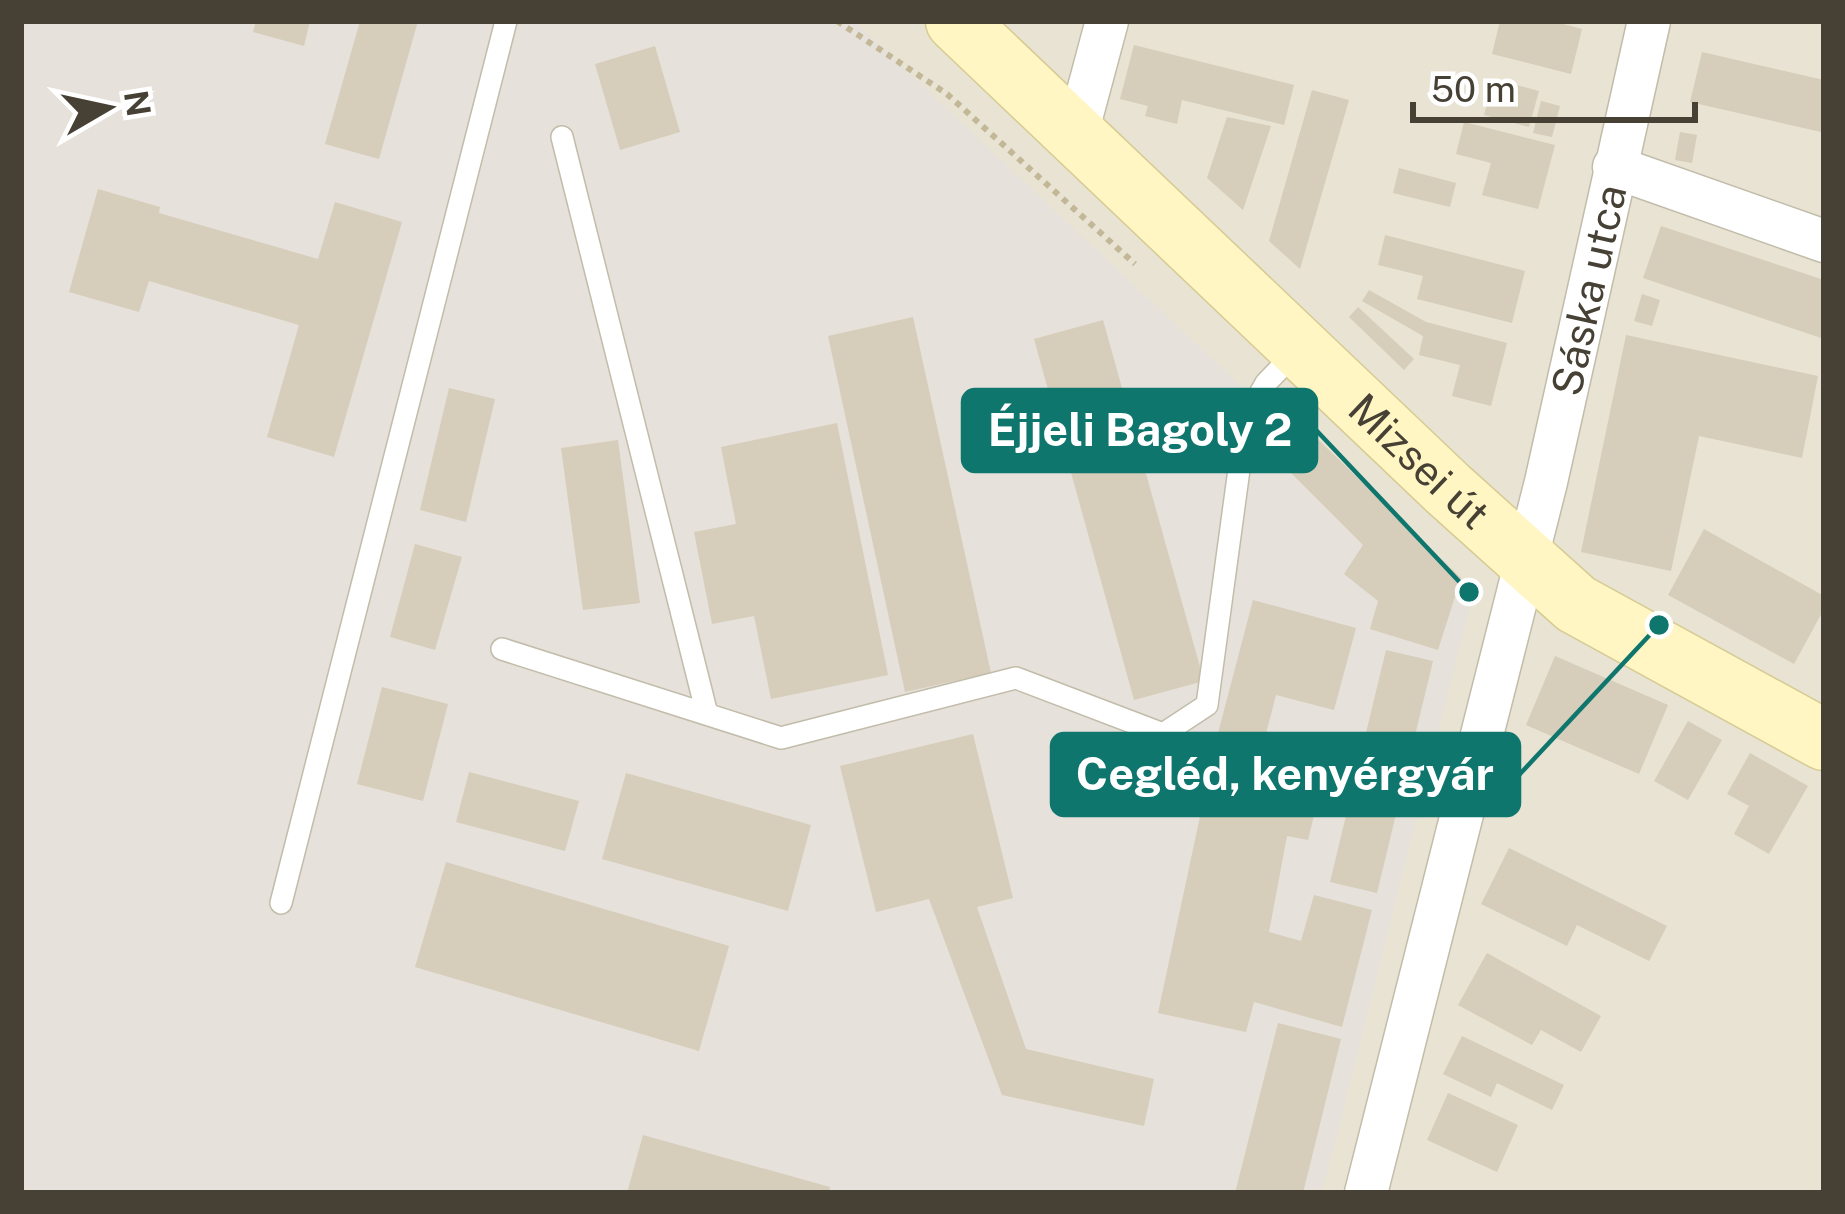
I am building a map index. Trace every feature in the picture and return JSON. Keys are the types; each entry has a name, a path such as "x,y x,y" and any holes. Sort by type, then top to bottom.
{"main road":[{"name":"Mizsei út","path":"956,21 1576,604 1824,740"}],"street":[{"path":"1077,133 1107,21"},
{"name":"Sáska utca","path":"1366,1193 1546,482 1649,21"},
{"path":"1614,167 1824,242"}],"lane":[{"path":"281,903 506,21"},
{"path":"562,137 706,714"},
{"path":"502,649 781,738 1016,678 1163,734 1207,705 1246,418 1265,383 1301,347"}],"path":[{"path":"837,21 946,94 1136,265"}],"shaded area":[{"path":"21,21 1824,21 1824,1193 21,1193"},
{"path":"21,21 854,21 1471,603 1322,1193 21,1193"}],"building":[{"path":"256,21 310,21 304,46 253,32"},
{"path":"360,21 418,21 379,159 325,144"},
{"path":"1500,21 1552,21 1582,29 1571,74 1492,54"},
{"path":"1134,45 1294,85 1284,125 1182,100 1177,124 1145,116 1148,106 1120,99"},
{"path":"655,46 680,132 620,150 595,64"},
{"path":"1702,52 1824,80 1821,132 1690,102"},
{"path":"1494,79 1539,91 1529,127 1484,115"},
{"path":"1312,90 1349,100 1300,269 1269,241"},
{"path":"1541,101 1560,106 1552,137 1533,133"},
{"path":"1227,117 1271,126 1243,210 1207,178"},
{"path":"1464,122 1555,145 1538,209 1482,195 1491,163 1456,154"},
{"path":"1680,132 1697,135 1692,163 1675,160"},
{"path":"1399,168 1456,183 1450,207 1393,193"},
{"path":"98,189 160,207 159,213 318,259 335,202 402,222 334,457 267,437 299,325 149,281 139,312 69,292"},
{"path":"1661,226 1824,280 1824,339 1643,278"},
{"path":"1385,235 1525,271 1512,323 1417,299 1423,276 1378,265"},
{"path":"1369,290 1426,322 1507,343 1491,406 1452,396 1460,365 1419,355 1423,336 1362,301"},
{"path":"1642,294 1660,300 1652,326 1634,321"},
{"path":"1358,307 1414,359 1404,370 1349,317"},
{"path":"913,317 991,673 905,692 828,336"},
{"path":"1103,320 1204,681 1134,700 1034,339"},
{"path":"1626,335 1818,376 1802,458 1699,436 1671,571 1581,552"},
{"path":"449,388 495,399 466,522 420,510"},
{"path":"1296,418 1461,578 1438,650 1370,629 1378,601 1344,574 1363,545 1268,450"},
{"path":"837,423 888,675 771,699 754,616 712,624 694,532 736,524 721,447"},
{"path":"618,440 640,603 583,610 561,448"},
{"path":"1704,529 1824,596 1824,609 1794,664 1668,595"},
{"path":"415,544 462,557 435,650 390,637"},
{"path":"1253,600 1356,628 1334,710 1276,695 1262,749 1217,737"},
{"path":"1386,650 1433,661 1377,893 1330,882"},
{"path":"1555,656 1668,705 1639,774 1526,725"},
{"path":"382,687 448,704 423,801 357,784"},
{"path":"1688,721 1722,740 1688,800 1654,781"},
{"path":"973,734 1013,898 977,907 1026,1049 1154,1079 1144,1126 1002,1095 929,899 876,912 840,766"},
{"path":"1214,751 1298,772 1296,785 1320,791 1308,840 1287,836 1269,932 1301,941 1314,895 1372,910 1342,1027 1254,1002 1246,1032 1158,1013"},
{"path":"1750,753 1808,786 1769,854 1734,834 1749,806 1727,794"},
{"path":"469,772 579,801 565,851 456,822"},
{"path":"626,773 811,825 788,911 602,859"},
{"path":"1509,848 1667,926 1649,961 1577,925 1567,946 1481,904"},
{"path":"446,862 729,946 699,1051 415,967"},
{"path":"1487,953 1601,1016 1581,1052 1541,1030 1532,1045 1458,1005"},
{"path":"1278,1023 1341,1039 1303,1193 1235,1193"},
{"path":"1462,1036 1564,1085 1552,1110 1497,1083 1491,1097 1443,1074"},
{"path":"1448,1093 1518,1125 1497,1172 1427,1140"},
{"path":"643,1135 830,1187 829,1193 627,1193"}],"place":[{"name":"Éjjeli Bagoly 2","path":"1469,592"},
{"name":"Cegléd, kenyérgyár","path":"1659,625"}]}
